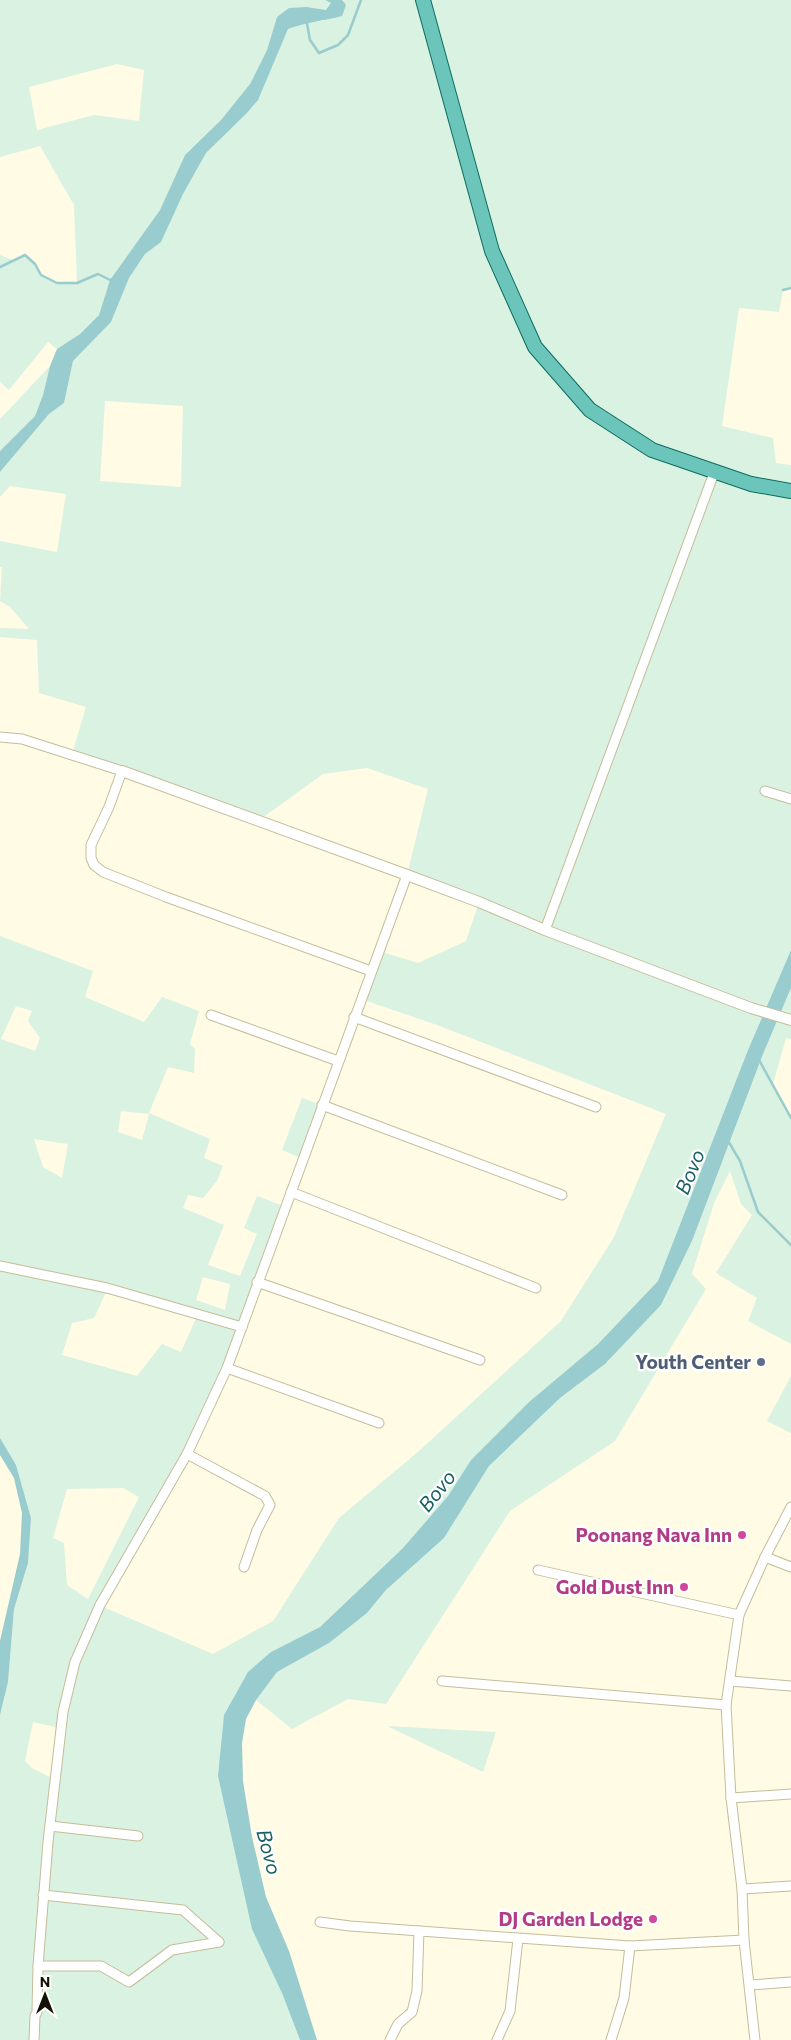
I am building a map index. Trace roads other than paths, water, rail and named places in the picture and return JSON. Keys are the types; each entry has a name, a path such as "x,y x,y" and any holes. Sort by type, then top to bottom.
{"main road":[{"path":"422,0 492,252 535,348 590,410 652,450 714,473 751,484 791,491"}],"street":[{"path":"545,930 714,473"},
{"path":"0,736 22,739 122,771 407,875 479,902 545,930 752,1008 789,1020"},
{"path":"122,771 110,807 91,845 91,858 94,866 114,878 371,971"},
{"path":"765,791 791,799"},
{"path":"34,2040 38,1966 50,1826 63,1712 75,1662 100,1605 187,1454 228,1368 257,1282 292,1192 407,875"},
{"path":"211,1015 338,1061"},
{"path":"354,1017 596,1107"},
{"path":"322,1105 562,1195"},
{"path":"292,1192 536,1288"},
{"path":"0,1266 107,1288 242,1327"},
{"path":"257,1282 480,1360"},
{"path":"228,1368 379,1423"},
{"path":"187,1454 265,1496 270,1505 257,1530 244,1567"},
{"path":"755,2040 744,1940 742,1889 731,1798 726,1705 739,1615 765,1557 791,1507"},
{"path":"765,1557 791,1567"},
{"path":"538,1570 739,1615"},
{"path":"442,1681 726,1705"},
{"path":"730,1681 791,1686"},
{"path":"731,1798 791,1794"},
{"path":"50,1826 138,1836"},
{"path":"742,1889 791,1886"},
{"path":"38,1966 101,1966 129,1982 172,1950 219,1942 183,1910 44,1895"},
{"path":"320,1922 630,1946 744,1940"},
{"path":"390,2040 398,2024 412,2012 417,1991 419,1931"},
{"path":"497,2040 510,2011 518,1938"},
{"path":"611,2040 624,1998 630,1946"},
{"path":"750,1985 791,1982"}],"water":[{"path":"325,0 342,0 346,5 342,16 288,29 258,100 206,153 183,194 161,242 145,254 129,278 111,322 73,361 64,403 49,414 0,472 0,451 35,416 57,349 80,334 99,315 110,280 160,210 185,155 221,120 250,84 267,50 277,17 289,8 307,7 326,10 331,3"},
{"path":"791,950 791,988 763,1054 692,1241 661,1305 605,1364 560,1398 489,1466 444,1538 386,1590 367,1613 329,1643 277,1672 256,1700 246,1719 242,1743 243,1781 252,1837 266,1897 289,1951 317,2040 300,2040 282,1993 252,1929 218,1776 224,1715 248,1672 271,1652 320,1627 403,1548 448,1496 471,1460 529,1402 598,1344 658,1281 748,1050"},
{"path":"0,1438 16,1465 31,1518 28,1563 14,1609 8,1682 0,1715 0,1641 20,1554 22,1513 14,1478 0,1455"}],"waterway":[{"path":"306,18 310,40 319,53 338,45 348,35 361,0"},
{"path":"0,267 25,255 35,264 41,275 57,283 77,283 98,274 110,280 113,279"},
{"path":"783,290 791,288"},
{"path":"759,1060 791,1118"},
{"path":"727,1139 740,1161 758,1212 791,1245"}],"place":[{"name":"Youth Center","path":"761,1362"},
{"name":"Poonang Nava Inn","path":"742,1535"},
{"name":"Gold Dust Inn","path":"684,1587"},
{"name":"DJ Garden Lodge","path":"653,1919"}],"water label":[{"name":"Bovo","path":"690,1172"},
{"name":"Bovo","path":"437,1491"},
{"name":"Bovo","path":"269,1852"}]}
